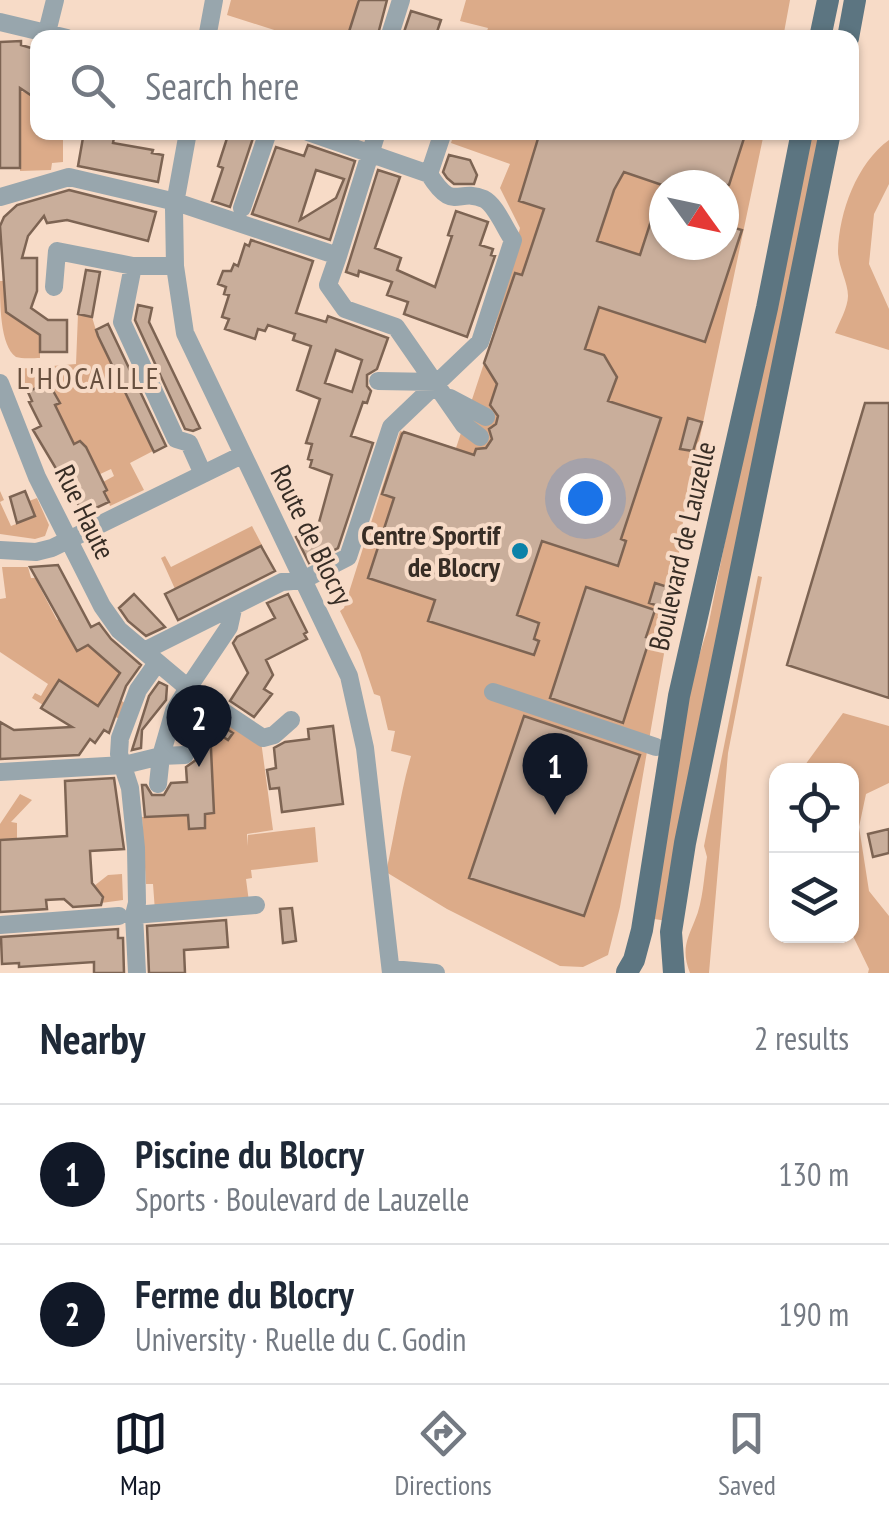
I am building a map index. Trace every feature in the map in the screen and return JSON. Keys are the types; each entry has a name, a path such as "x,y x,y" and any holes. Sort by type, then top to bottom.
{"main road":[{"path":"822,30 828,0"},
{"path":"849,30 855,0"},
{"name":"Boulevard de Lauzelle","path":"626,972 634,960 642,930 679,696 767,308 800,140"},
{"path":"674,973 671,932 685,843 828,140"},
{"path":"626,972 644,968 664,973"}],"street":[{"path":"48,30 55,0"},
{"path":"208,30 214,0"},
{"path":"392,30 401,0"},
{"path":"0,22 38,30"},
{"name":"Route de Blocry","path":"187,140 176,202 175,266 185,333 339,653 356,702 392,971"},
{"path":"242,208 265,140"},
{"path":"126,915 138,903 130,788 119,754 120,738 150,657 282,582 303,580 348,556 390,428 440,389 480,342 512,240 490,202 481,198 451,198 439,190 429,174 332,140"},
{"path":"374,140 328,285 345,309 396,327 464,425 480,437"},
{"path":"429,174 440,140"},
{"path":"0,197 70,177 176,202 338,256"},
{"path":"54,288 58,251 133,266 175,266"},
{"path":"133,266 122,322 176,439 189,443 203,474"},
{"path":"378,381 440,389 486,417"},
{"name":"Rue Haute","path":"0,382 37,477 102,606 119,630 188,688 263,738 274,735 291,720"},
{"path":"0,550 36,552 68,540 242,455"},
{"path":"158,784 174,710 229,627 233,609"},
{"path":"493,692 656,746"},
{"path":"0,772 124,764 186,754"},
{"path":"0,925 256,905"},
{"path":"126,915 137,973"},
{"path":"392,971 436,973"}],"shaded area":[{"path":"231,0 357,0 358,4 350,30 274,30 227,15"},
{"path":"466,0 790,0 784,30 487,30 460,21"},
{"path":"16,89 30,95 30,140 63,140 63,162 52,163 51,170 20,171 20,109"},
{"name":"Centre Sportif de Blocry","path":"452,140 763,140 739,252 739,170 649,170 649,260 737,260 684,513 673,602 620,907 608,955 583,967 560,966 447,909 386,872 411,756 391,751 395,731 388,730 380,696 374,694 340,611 400,431 456,448 490,345 520,228 500,188 510,164 451,143"},
{"path":"805,140 820,140 667,921 648,918 681,715 708,627"},
{"path":"889,140 889,184 874,214 869,264 889,309 889,350 835,333 848,296 838,251 846,205 859,175"},
{"path":"0,281 9,281 6,312 40,335 40,358 16,357 7,344"},
{"path":"78,314 92,317 153,451 130,463 144,490 110,506 103,482 114,476 111,469 96,476 74,444 55,405 59,402 47,383 24,393 17,369 76,364"},
{"path":"37,498 49,525 45,536 35,539 0,534 0,502 11,526 35,516 29,501"},
{"path":"252,526 263,547 175,589 161,558 165,556 171,567"},
{"path":"2,567 28,567 57,620 66,616 65,627 76,650 90,644 121,672 108,691 126,704 119,719 89,700 43,705 32,698 35,693 41,696 48,684 0,652 0,599 6,598"},
{"path":"758,576 762,577 728,753 709,973 690,973 686,945 702,897 707,857 704,846"},
{"path":"209,712 261,741 273,830 247,834 248,846 248,835 315,827 318,862 251,870 252,878 246,879 249,902 155,911 153,884 146,884 142,817 188,815 189,829 205,828 205,814 214,812"},
{"path":"843,713 889,726 889,783 866,794 859,827 859,763 806,763"},
{"path":"20,794 32,800 11,822 17,823 17,839 0,840 0,824"},
{"path":"859,827 869,891 889,916 889,973 868,973 856,943"},
{"path":"122,874 123,900 101,903 94,886 108,875"}],"building":[{"path":"359,0 387,0 379,30 350,30"},
{"path":"411,11 441,20 438,30 405,30"},
{"path":"21,41 21,45 30,48 30,95 20,88 20,168 0,168 0,42"},
{"path":"83,140 114,140 113,143 163,155 158,182 78,166"},
{"path":"226,140 252,140 230,207 212,201 223,168 218,166"},
{"path":"538,140 743,140 734,170 649,170 649,181 624,172 614,190 597,241 640,255 649,227 649,260 732,260 705,342 599,307 585,349 604,355 617,377 608,401 661,418 621,539 626,541 618,566 542,541 517,615 539,623 534,655 428,621 435,600 368,578 394,498 382,494 402,434 474,455 476,449 486,448 492,439 489,429 498,416 490,405 497,384 484,363 515,273 522,275 544,209 519,201"},
{"path":"308,145 355,161 330,240 252,214 276,147 304,156","holes":["316,170 344,179 336,198 300,220"]},
{"path":"449,155 470,160 477,175 474,184 454,184 447,178 443,172"},
{"path":"378,170 400,177 375,248 401,258 397,270 435,287 456,211 488,222 480,245 493,249 491,255 495,256 467,337 404,314 408,302 387,295 392,282 359,271 358,276 346,272"},
{"path":"69,190 156,212 148,241 67,220 47,223 44,216 28,236 22,258 37,258 37,291 31,308 48,320 67,320 67,352 40,352 40,335 6,312 0,226 17,205"},
{"path":"251,240 313,261 296,313 326,322 328,316 388,338 377,369 367,375 371,391 351,436 373,443 338,548 309,563 296,537 318,526 332,475 310,467 312,460 308,459 312,444 306,443 320,399 297,390 311,346 293,340 295,334 268,325 265,331 258,329 255,339 225,329 229,319 222,317 229,295 224,294 226,287 218,284 223,271 231,271 234,264 238,266 245,244 249,246","holes":["336,350 362,360 352,392 325,383"]},
{"path":"86,270 100,272 92,317 78,314"},
{"path":"138,305 152,308 149,322 200,428 185,429 135,320"},
{"path":"108,324 166,446 154,452 98,336 96,330"},
{"path":"48,382 74,444 80,441 86,447 107,490 104,492 109,502 83,514 61,470 58,472 33,430 41,426 28,392"},
{"path":"865,403 889,403 889,698 787,665"},
{"path":"688,418 702,422 693,451 680,449"},
{"path":"25,491 35,516 17,523 10,497"},
{"path":"261,546 275,571 178,620 165,594"},
{"path":"58,565 91,627 99,623 141,665 126,686 109,733 104,730 95,743 90,739 79,755 0,759 0,722 14,730 72,727 41,708 59,680 98,706 120,673 88,645 77,651 30,567"},
{"path":"655,583 674,589 668,609 649,603"},
{"path":"586,587 655,610 623,723 550,698"},
{"path":"134,594 165,627 146,636 128,621 119,608"},
{"path":"288,594 307,639 266,660 273,675 264,689 272,694 254,717 230,701 248,673 233,643 237,637 275,618 267,603"},
{"path":"159,682 167,686 166,700 142,730 141,748 132,750 149,696"},
{"path":"187,713 202,713 233,733 228,740 210,728 214,813 205,814 205,828 189,829 188,815 145,817 142,785 152,795 164,795 171,783 187,782 186,767 196,760 195,748 185,743"},
{"path":"524,716 640,755 584,916 469,878"},
{"path":"333,726 343,804 282,812 279,788 270,789 267,770 276,768 274,748 285,742 309,739 308,729"},
{"path":"114,778 124,849 90,851 92,883 103,897 101,905 73,907 64,899 46,900 47,909 0,912 0,840 67,836 65,781"},
{"path":"889,829 889,853 873,857 868,834"},
{"path":"292,908 296,941 283,943 280,909"},
{"path":"226,920 228,947 184,950 185,973 149,973 147,926"},
{"path":"118,929 118,938 123,938 124,973 94,973 94,962 19,967 19,963 2,964 1,937"}],"place":[{"name":"Centre Sportif de Blocry","path":"520,551"},
{"name":"Ferme du Blocry","path":"199,767"},
{"name":"Piscine du Blocry","path":"555,815"}],"district":[{"name":"L'HOCAILLE","path":"89,379"}]}
